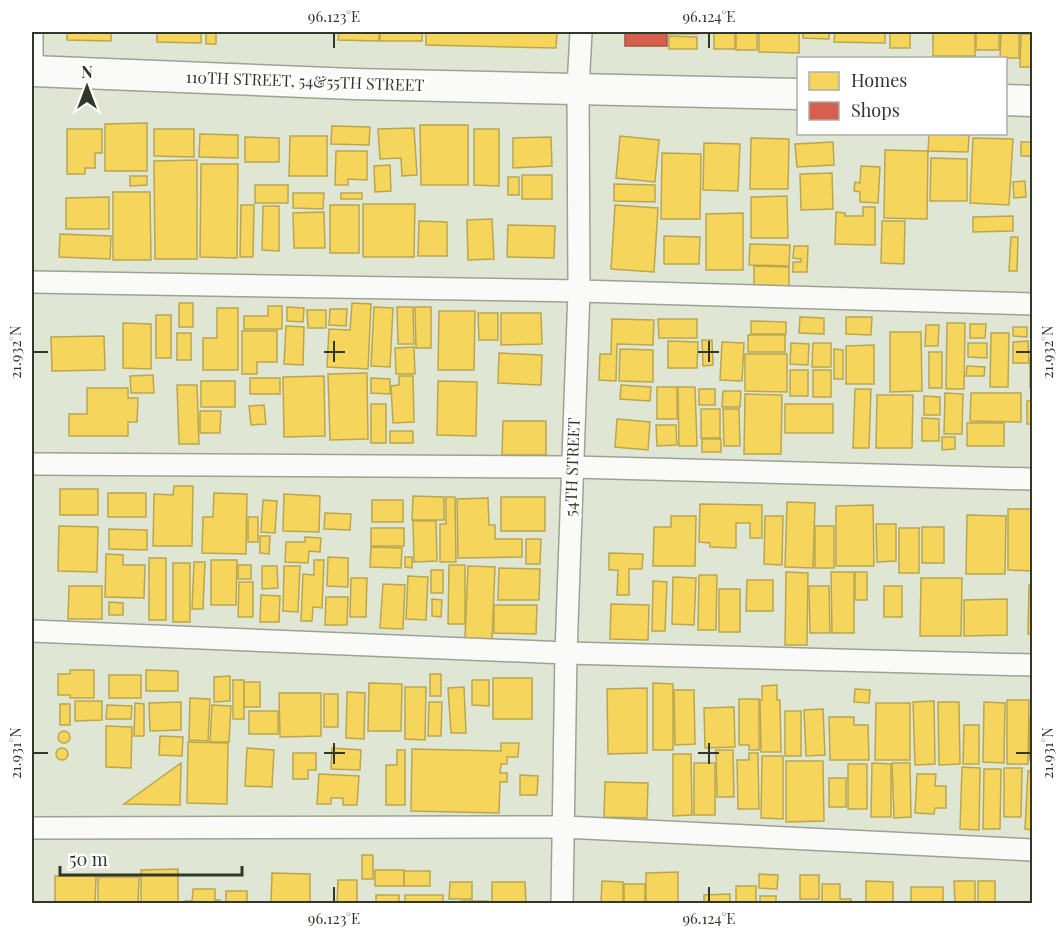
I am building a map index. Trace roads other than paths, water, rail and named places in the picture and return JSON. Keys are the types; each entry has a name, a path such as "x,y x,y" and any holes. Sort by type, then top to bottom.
{"main road":[{"name":"110TH STREET, 54&55TH STREET","path":"32,71 354,84 797,94"},
{"path":"1007,100 1032,101"}],"street":[{"path":"32,32 32,71"},
{"name":"54TH STREET","path":"562,903 566,653 579,291 578,88 581,32"},
{"path":"32,282 579,291 1032,304"},
{"path":"32,464 572,467 1032,479"},
{"path":"32,631 566,653 1032,665"},
{"path":"32,828 564,827 1032,850"}]}
